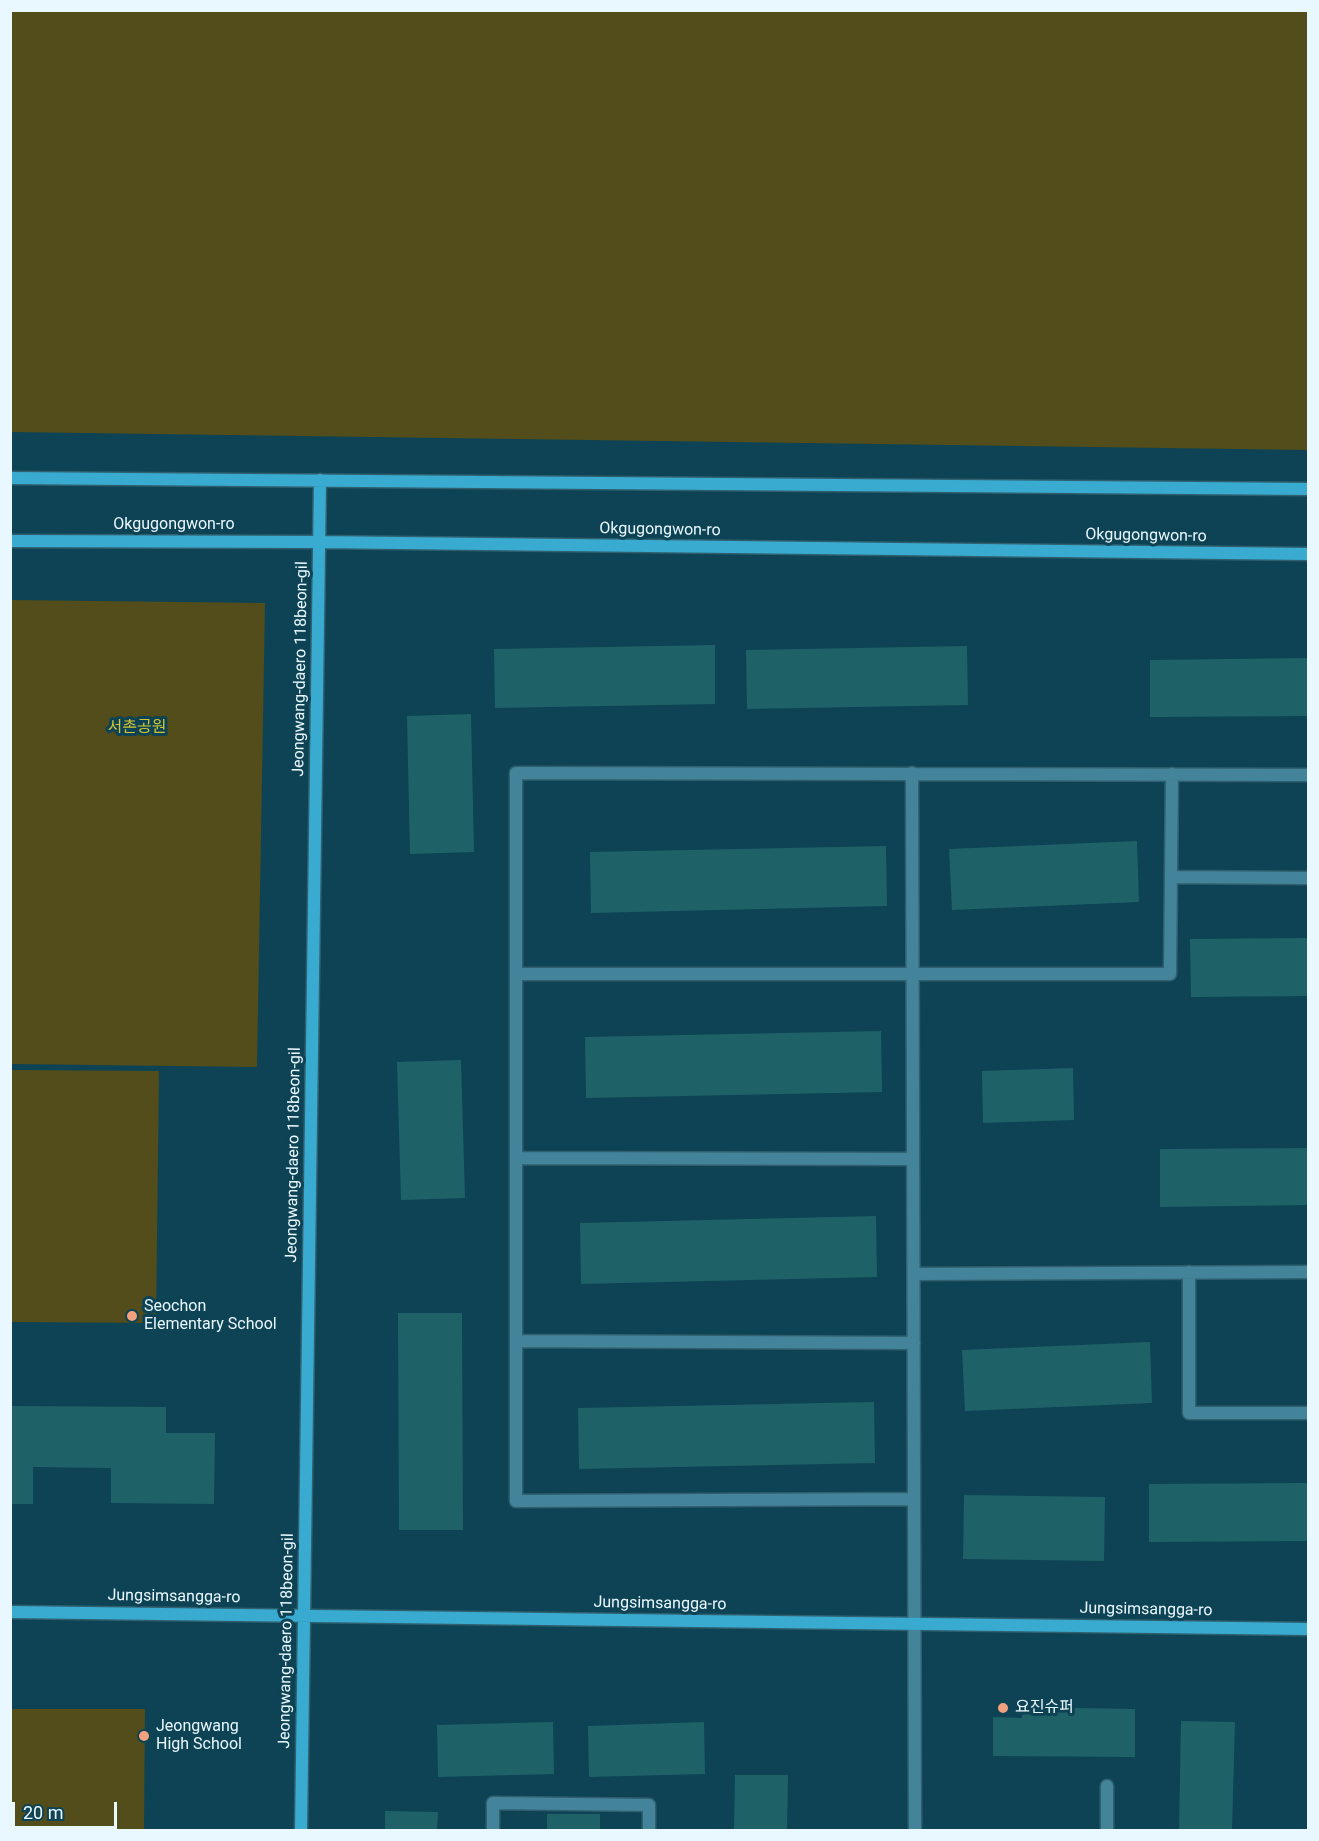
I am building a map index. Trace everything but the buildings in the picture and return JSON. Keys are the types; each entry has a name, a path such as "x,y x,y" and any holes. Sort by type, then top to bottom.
{"street":[{"path":"10,477 1308,489"},
{"name":"Jeongwang-daero 118beon-gil","path":"301,1830 320,480"},
{"name":"Okgugongwon-ro","path":"10,541 319,542 1308,554"},
{"name":"Jungsimsangga-ro","path":"10,1612 1308,1629"}],"lane":[{"path":"914,1499 516,1501 516,773 1308,775"},
{"path":"912,773 915,1830"},
{"path":"516,975 1170,974 1172,774"},
{"path":"1171,877 1308,878"},
{"path":"516,1158 914,1159"},
{"path":"1189,1272 1188,1413 1308,1413"},
{"path":"914,1274 1308,1272"},
{"path":"516,1341 914,1343"},
{"path":"1107,1786 1107,1830"},
{"path":"493,1830 493,1803 649,1805 649,1830"}],"green space":[{"path":"11,10 1308,11 1308,450 11,432"},
{"name":"서촌공원","path":"11,600 265,603 257,1067 11,1064"},
{"path":"11,1070 159,1071 156,1323 11,1322"},
{"path":"11,1709 145,1709 144,1830 11,1830"}],"place":[{"name":"Seochon Elementary School","path":"132,1316"},
{"name":"요진슈퍼","path":"1003,1708"},
{"name":"Jeongwang High School","path":"144,1736"}]}
